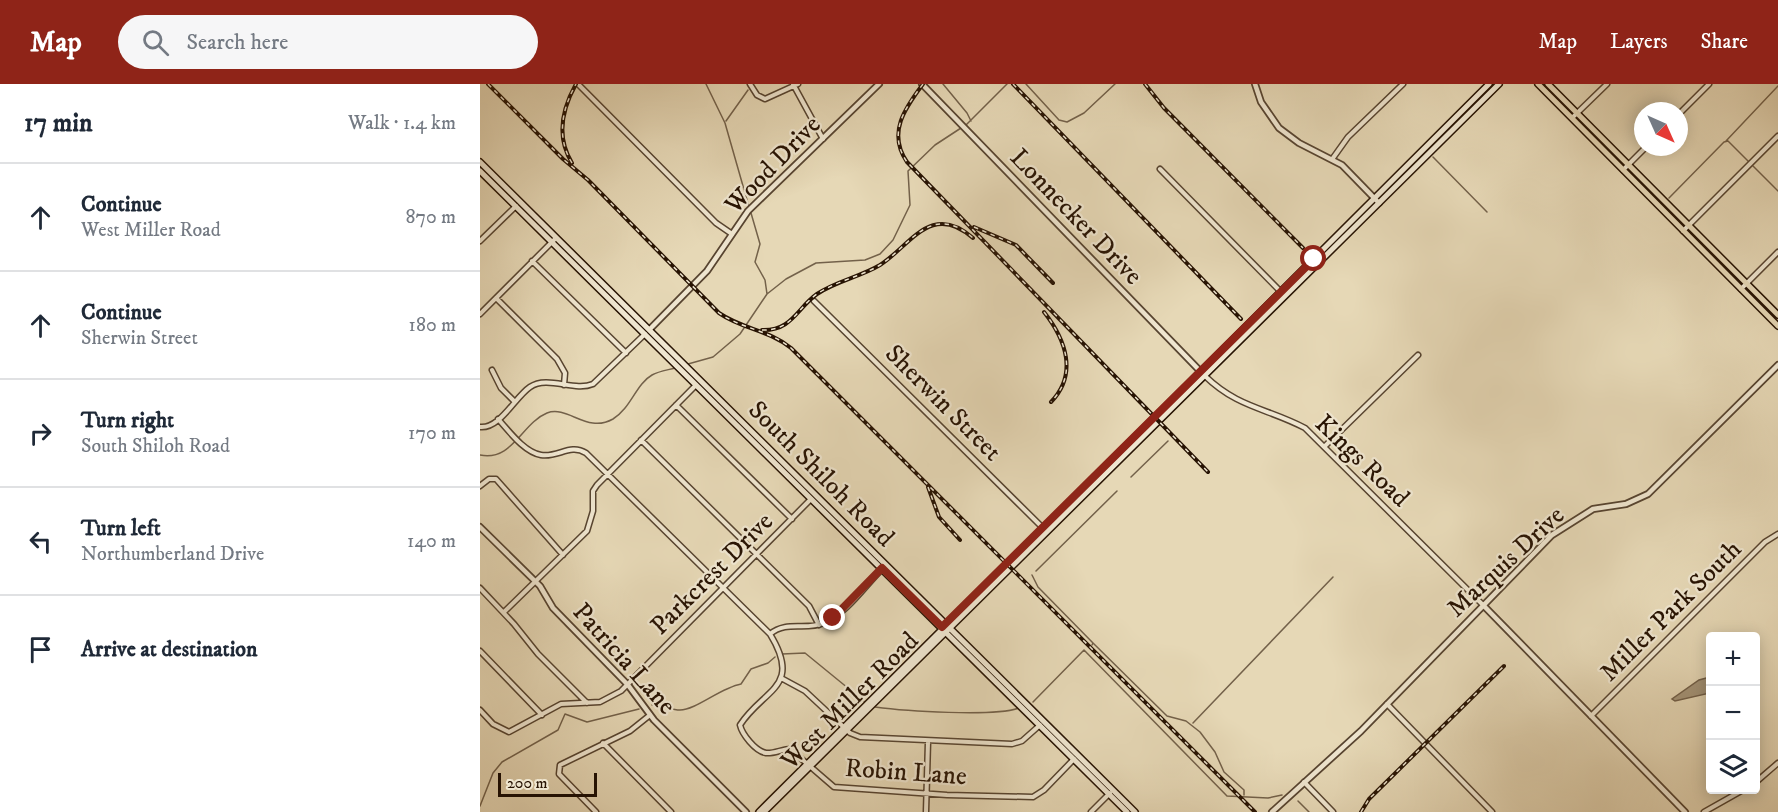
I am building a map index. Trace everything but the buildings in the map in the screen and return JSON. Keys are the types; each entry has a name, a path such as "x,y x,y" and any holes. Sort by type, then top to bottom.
{"main road":[{"name":"West Miller Road","path":"764,812 946,627 1377,200 1489,84"},
{"name":"West Miller Road","path":"1377,200 1499,84"},
{"path":"1539,84 1778,326"},
{"path":"1548,84 1778,315"},
{"name":"South Shiloh Road","path":"480,162 482,170 554,240 644,335 814,496"},
{"path":"1653,201 1659,195"},
{"name":"South Shiloh Road","path":"554,240 650,329 884,566 1111,792 1135,812"},
{"path":"1711,258 1716,253"},
{"name":"West Miller Road","path":"946,627 1007,563 1045,529"},
{"name":"South Shiloh Road","path":"1111,792 1126,812"},
{"name":"West Miller Road","path":"759,812 769,805"}],"street":[{"path":"578,84 716,223 732,234"},
{"path":"750,84 757,95 765,99 795,85 823,139"},
{"name":"Wood Drive","path":"650,329 707,271 748,211 879,84"},
{"name":"Lonnecker Drive","path":"922,84 1202,373"},
{"path":"1255,84 1261,102 1279,128 1299,143 1333,158 1377,200"},
{"path":"1333,158 1348,137 1403,84"},
{"path":"1572,118 1607,84"},
{"path":"1688,105 1709,84"},
{"path":"1683,231 1778,136"},
{"path":"1623,170 1637,156"},
{"path":"1160,169 1283,294"},
{"path":"480,241 518,204"},
{"path":"480,314 554,240"},
{"path":"1741,289 1778,252"},
{"path":"532,261 626,353"},
{"path":"496,298 556,358 565,373 564,385"},
{"name":"Sherwin Street","path":"814,301 1045,529"},
{"path":"480,427 486,428 498,419 531,386 550,383 588,386 594,384 650,329"},
{"path":"1325,446 1418,355"},
{"name":"Marquis Drive","path":"1272,812 1387,704 1562,526 1593,509 1626,504 1648,494 1778,365"},
{"path":"492,370 501,388 515,402"},
{"name":"Kings Road","path":"1202,373 1228,396 1247,406 1285,418 1305,428 1483,605"},
{"path":"504,612 587,531 593,511 593,491 700,380"},
{"path":"676,405 792,519"},
{"path":"498,419 532,452 542,455 568,449 582,450 770,634 779,656 781,678 805,691 846,728 860,737 928,742 1012,744 1022,741 1042,723"},
{"path":"641,440 809,606 819,625"},
{"path":"480,486 489,478 496,479 563,555"},
{"name":"Parkcrest Drive","path":"480,710 505,732 515,730 561,704 588,703 609,699 628,685 814,496"},
{"name":"Patricia Lane","path":"480,527 536,582 553,608 628,685 650,715 746,812"},
{"name":"Miller Park South","path":"1591,716 1765,542 1778,534"},
{"path":"770,634 787,625 819,625 833,618 884,566"},
{"path":"480,588 504,612 537,654 588,703"},
{"path":"1483,605 1685,812"},
{"path":"480,651 542,715"},
{"name":"Robin Lane","path":"781,678 775,690 741,722 740,728 744,736 765,753 790,749 834,787 926,794 1033,797 1044,790 1077,757"},
{"path":"1387,704 1492,812"},
{"path":"596,812 562,777 558,768 564,761 641,725 650,715"},
{"path":"926,812 928,742"},
{"path":"603,743 671,812"},
{"path":"1760,778 1778,764"},
{"path":"1304,782 1333,812"},
{"path":"1091,812 1111,792"},
{"path":"1704,812 1735,794"},
{"path":"769,805 775,812"}],"shaded area":[{"path":"1706,678 1706,694 1675,701 1672,699 1699,680"}],"waterway":[{"path":"706,84 725,123 749,207"},
{"path":"943,84 971,121"},
{"path":"965,126 1007,84"},
{"path":"1026,84 1059,120 1067,122 1084,113 1115,84"},
{"path":"1726,141 1778,86"},
{"path":"726,121 748,90"},
{"path":"688,364 713,357 740,334 767,294 786,279 816,263 865,260 880,254 893,240 910,205 908,171 935,145 961,128"},
{"path":"1669,198 1724,142 1728,141 1749,162"},
{"path":"1433,157 1487,212"},
{"path":"1753,166 1778,191"},
{"path":"751,213 760,244 755,262 765,280 767,294"},
{"path":"480,455 491,456 500,453 538,418 547,413 563,413 595,423 604,423 613,419 624,409 646,379 658,372 675,368"},
{"path":"1131,477 1168,441"},
{"path":"1036,571 1117,491"},
{"path":"1032,575 1038,587 1093,643 1092,645"},
{"path":"1193,723 1333,577"},
{"path":"1093,643 1167,716 1186,721 1200,732 1215,752 1224,772 1244,790 1244,795"},
{"path":"1033,702 1084,650 1227,796 1268,798 1282,795"},
{"path":"782,654 805,653 865,702"},
{"path":"652,705 686,709 741,684 751,669 768,663 775,657"},
{"path":"875,707 970,713 1019,708"},
{"path":"480,806 493,773 502,762 558,730 565,714 587,722 639,709"},
{"path":"1298,801 1309,812"}],"railway":[{"path":"488,84 563,159 588,180 719,313 737,323 774,337 791,348 1255,812"},
{"path":"572,163 564,143 563,123 567,103 576,84"},
{"path":"923,84 910,102 901,121 899,141 907,162 1208,472"},
{"path":"1013,84 1241,319"},
{"path":"1145,84 1164,108 1303,248"},
{"path":"762,330 780,327 787,323 817,294 880,265 922,230 933,225 945,224 958,228 973,238"},
{"path":"974,227 1016,245 1053,283"},
{"path":"1044,312 1058,334 1066,357 1064,380 1051,402"},
{"path":"928,487 939,517 960,540"},
{"path":"1361,812 1369,799 1504,666"}],"route":[{"path":"833,618 882,568 942,627 1314,259"}]}
